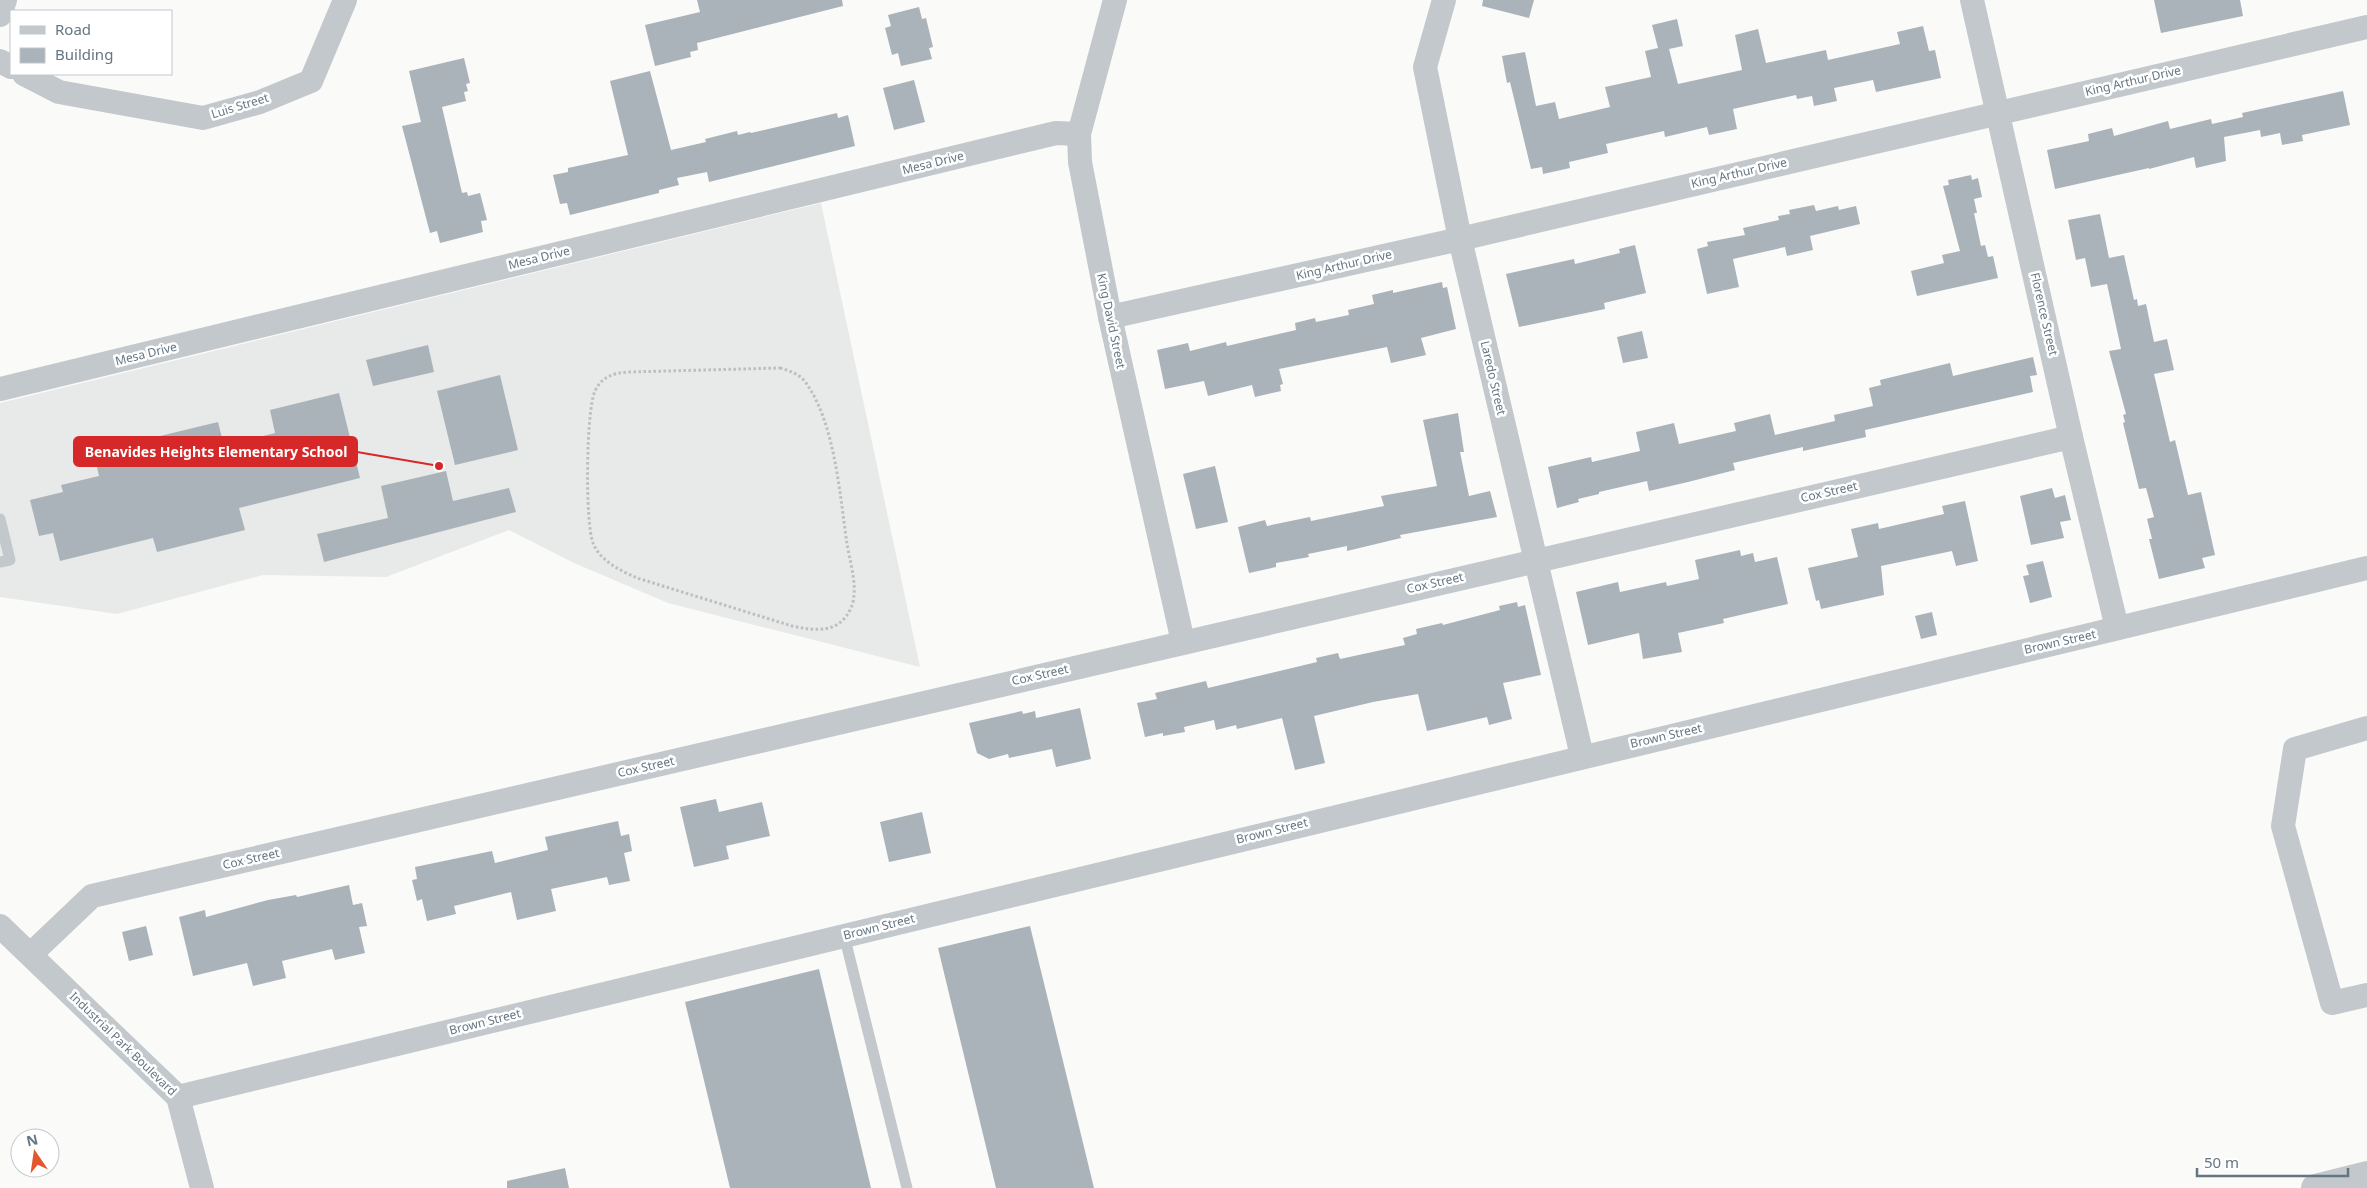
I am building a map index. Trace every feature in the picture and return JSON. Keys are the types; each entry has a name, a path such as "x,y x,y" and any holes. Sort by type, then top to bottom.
{"street":[{"path":"0,15 5,0"},
{"name":"Luis Street","path":"26,75 59,92 203,118 260,102 311,81 345,0"},
{"name":"King David Street","path":"1115,0 1079,134 1083,181 1110,317 1183,642"},
{"name":"Laredo Street","path":"1444,0 1425,67 1460,239 1582,756"},
{"name":"Florence Street","path":"1972,0 1999,112 2071,437 2117,628"},
{"name":"King Arthur Drive","path":"1110,317 1460,239 2367,27"},
{"name":"Mesa Drive","path":"0,389 1056,133 1079,134"},
{"name":"Cox Street","path":"31,954 92,896 2071,437"},
{"name":"Brown Street","path":"178,1097 1582,756 2367,568"},
{"path":"2367,728 2295,749 2283,826 2332,1004 2367,995"},
{"name":"Industrial Park Boulevard","path":"0,926 178,1097 202,1188"},
{"path":"2315,1188 2367,1175"}],"lane":[{"path":"0,520 10,560 0,562"},
{"path":"844,935 907,1188"}],"path":[{"path":"780,368 794,372 807,384 818,402 838,477 854,592 852,607 844,618 833,627 815,631 792,626 637,578 620,570 604,558 593,544 590,528 588,440 590,409 595,391 603,379 613,373 780,368"}],"shaded area":[{"path":"821,203 920,667 668,603 574,563 509,530 386,577 263,575 117,614 0,597 0,403"}],"building":[{"path":"697,0 842,0 843,6 697,43 698,50 690,52 691,57 655,66 645,25 700,12"},
{"path":"1483,0 1534,0 1529,18 1482,6"},
{"path":"2154,0 2240,0 2243,16 2161,33"},
{"path":"919,7 922,19 926,18 933,47 929,48 932,59 901,66 898,53 892,55 885,28 891,26 888,15"},
{"path":"1677,19 1683,46 1669,49 1678,84 1742,70 1735,35 1758,29 1766,63 1826,50 1828,60 1900,44 1897,32 1923,26 1929,51 1935,50 1941,78 1876,92 1873,80 1834,88 1837,101 1814,106 1812,96 1797,99 1796,95 1733,109 1737,129 1709,135 1707,127 1665,137 1664,131 1606,144 1608,153 1569,162 1570,168 1543,174 1542,167 1531,169 1510,82 1507,83 1502,56 1525,52 1536,106 1555,102 1559,119 1610,107 1605,87 1651,77 1645,51 1658,48 1652,25"},
{"path":"464,58 470,83 466,84 468,91 464,92 466,101 442,107 462,193 467,192 468,196 480,193 487,220 481,221 483,232 440,243 437,231 430,233 402,126 421,122 409,71"},
{"path":"650,71 671,150 706,142 705,139 737,131 738,135 751,133 837,113 838,118 848,115 855,146 709,182 707,172 677,178 679,185 659,190 659,193 570,215 567,203 560,204 553,175 568,172 568,168 628,155 610,81"},
{"path":"914,80 925,122 894,130 883,88"},
{"path":"2343,91 2350,125 2302,135 2303,141 2282,145 2280,133 2261,137 2260,130 2224,137 2226,161 2196,168 2194,157 2149,169 2055,189 2047,150 2089,141 2088,134 2112,128 2114,136 2168,121 2170,129 2211,119 2212,124 2243,117 2242,113"},
{"path":"1971,175 1972,180 1978,178 1982,197 1974,199 1977,213 1974,213 1981,246 1985,245 1988,257 1993,256 1998,278 1917,296 1911,271 1944,263 1942,255 1960,251 1943,186 1949,185 1948,180"},
{"path":"1814,205 1816,211 1838,206 1839,210 1856,206 1860,224 1810,236 1813,250 1787,256 1785,247 1733,259 1739,287 1707,294 1697,249 1708,246 1707,242 1745,235 1743,228 1779,220 1778,216 1790,214 1789,210"},
{"path":"2100,214 2109,258 2124,255 2134,300 2137,299 2138,306 2146,304 2154,342 2167,339 2174,370 2154,374 2170,442 2175,440 2188,495 2201,492 2215,555 2202,558 2205,568 2159,579 2149,539 2152,539 2147,519 2154,517 2146,488 2139,489 2123,423 2125,422 2123,415 2126,414 2109,351 2121,349 2107,284 2091,287 2085,258 2076,260 2068,220"},
{"path":"1635,245 1646,293 1604,303 1605,309 1519,327 1506,274 1574,259 1575,264 1620,253 1619,249"},
{"path":"1442,282 1443,288 1447,287 1456,329 1421,338 1426,355 1391,363 1387,347 1279,369 1283,384 1280,385 1281,391 1255,397 1252,385 1208,396 1204,381 1165,389 1157,350 1188,343 1190,351 1226,342 1227,346 1296,330 1295,323 1315,318 1316,322 1349,315 1348,310 1374,304 1372,295 1393,290 1393,293"},
{"path":"1642,331 1648,358 1623,363 1617,337"},
{"path":"428,345 434,372 373,386 366,360"},
{"path":"2033,357 2037,375 2030,376 2033,392 1865,430 1866,437 1803,451 1803,447 1733,463 1735,470 1688,482 1649,491 1647,481 1599,492 1599,494 1578,499 1579,502 1557,508 1548,467 1591,457 1592,462 1640,451 1636,432 1674,423 1679,444 1736,431 1734,423 1770,414 1775,435 1835,421 1834,415 1873,406 1869,388 1881,385 1880,380 1950,363 1953,376"},
{"path":"500,375 518,450 455,465 437,391"},
{"path":"339,393 360,478 239,508 245,530 157,552 153,538 60,561 53,533 39,536 30,500 63,492 61,485 99,476 97,467 135,458 131,443 218,422 224,446 275,433 270,410"},
{"path":"1458,413 1464,452 1460,452 1469,496 1490,491 1497,517 1400,535 1401,538 1347,551 1347,546 1308,554 1309,557 1276,563 1276,567 1249,573 1238,527 1265,520 1267,526 1310,517 1311,521 1384,506 1381,496 1437,486 1423,420"},
{"path":"1215,466 1228,522 1196,529 1183,474"},
{"path":"446,471 453,501 509,488 516,512 324,562 317,534 388,518 381,486"},
{"path":"2052,488 2055,498 2065,495 2071,520 2060,522 2064,538 2031,545 2020,496"},
{"path":"1965,501 1978,561 1956,566 1952,551 1881,566 1884,595 1821,609 1819,600 1816,601 1808,568 1858,557 1851,529 1878,523 1879,529 1944,514 1942,506"},
{"path":"1740,550 1741,556 1753,553 1755,562 1777,557 1788,604 1723,619 1724,623 1678,633 1682,652 1643,659 1639,633 1588,645 1576,592 1618,582 1620,592 1666,582 1667,586 1699,579 1695,560"},
{"path":"2043,561 2052,597 2030,603 2023,576 2029,575 2026,565"},
{"path":"1517,602 1518,607 1525,605 1541,675 1503,683 1512,719 1489,725 1487,717 1427,731 1418,694 1373,702 1314,716 1325,763 1295,770 1282,718 1237,729 1236,725 1216,730 1214,720 1184,727 1185,732 1163,736 1163,733 1145,737 1137,703 1157,699 1155,693 1206,681 1208,688 1317,662 1316,658 1338,653 1340,659 1405,645 1403,638 1417,634 1416,629 1442,623 1443,625 1500,610 1499,606"},
{"path":"1932,612 1937,635 1921,639 1915,616"},
{"path":"1080,708 1091,759 1056,767 1052,749 1009,758 1008,754 989,759 977,753 969,723 1022,711 1023,714 1035,711 1036,718"},
{"path":"716,799 719,812 762,802 770,836 726,846 729,859 694,867 680,807"},
{"path":"922,812 931,853 889,862 880,822"},
{"path":"618,821 621,836 629,834 632,851 624,853 630,881 609,885 607,877 551,889 556,911 517,920 511,892 454,906 456,914 427,921 422,899 417,901 412,880 417,879 415,867 492,851 495,863 548,850 545,837"},
{"path":"349,885 353,905 362,903 367,926 359,927 365,953 335,960 332,949 282,961 286,978 253,986 247,963 193,976 179,917 205,910 206,917 268,900 296,895 297,897"},
{"path":"146,926 153,955 129,961 122,932"},
{"path":"1030,926 1094,1188 996,1188 938,948"},
{"path":"819,969 871,1188 730,1188 685,1002"},
{"path":"565,1168 569,1188 507,1188 507,1181"}],"place":[{"name":"Benavides Heights Elementary School","path":"439,466"}]}
